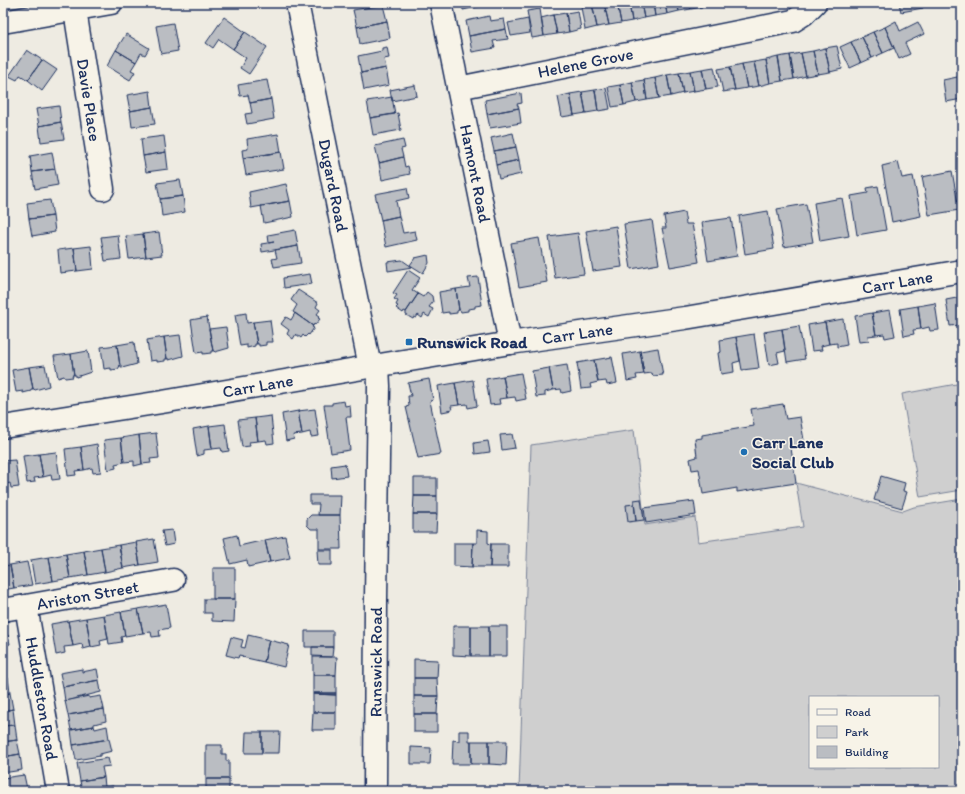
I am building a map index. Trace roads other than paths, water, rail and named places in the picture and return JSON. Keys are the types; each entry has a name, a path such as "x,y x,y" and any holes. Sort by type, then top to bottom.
{"street":[{"path":"3,22 111,3"},
{"name":"Dugard Road","path":"297,3 374,366"},
{"name":"Hamont Road","path":"440,3 510,343"},
{"name":"Helene Grove","path":"458,88 793,21 804,14 815,3"},
{"name":"Davie Place","path":"75,10 103,189"},
{"name":"Carr Lane","path":"3,427 510,343 685,318 962,271"},
{"name":"Runswick Road","path":"374,366 379,386 375,791"},
{"name":"Ariston Street","path":"3,610 173,580"},
{"name":"Huddleston Road","path":"26,606 58,791"}],"place":[{"name":"Runswick Road","path":"409,342"},
{"name":"Carr Lane Social Club","path":"744,452"}]}
